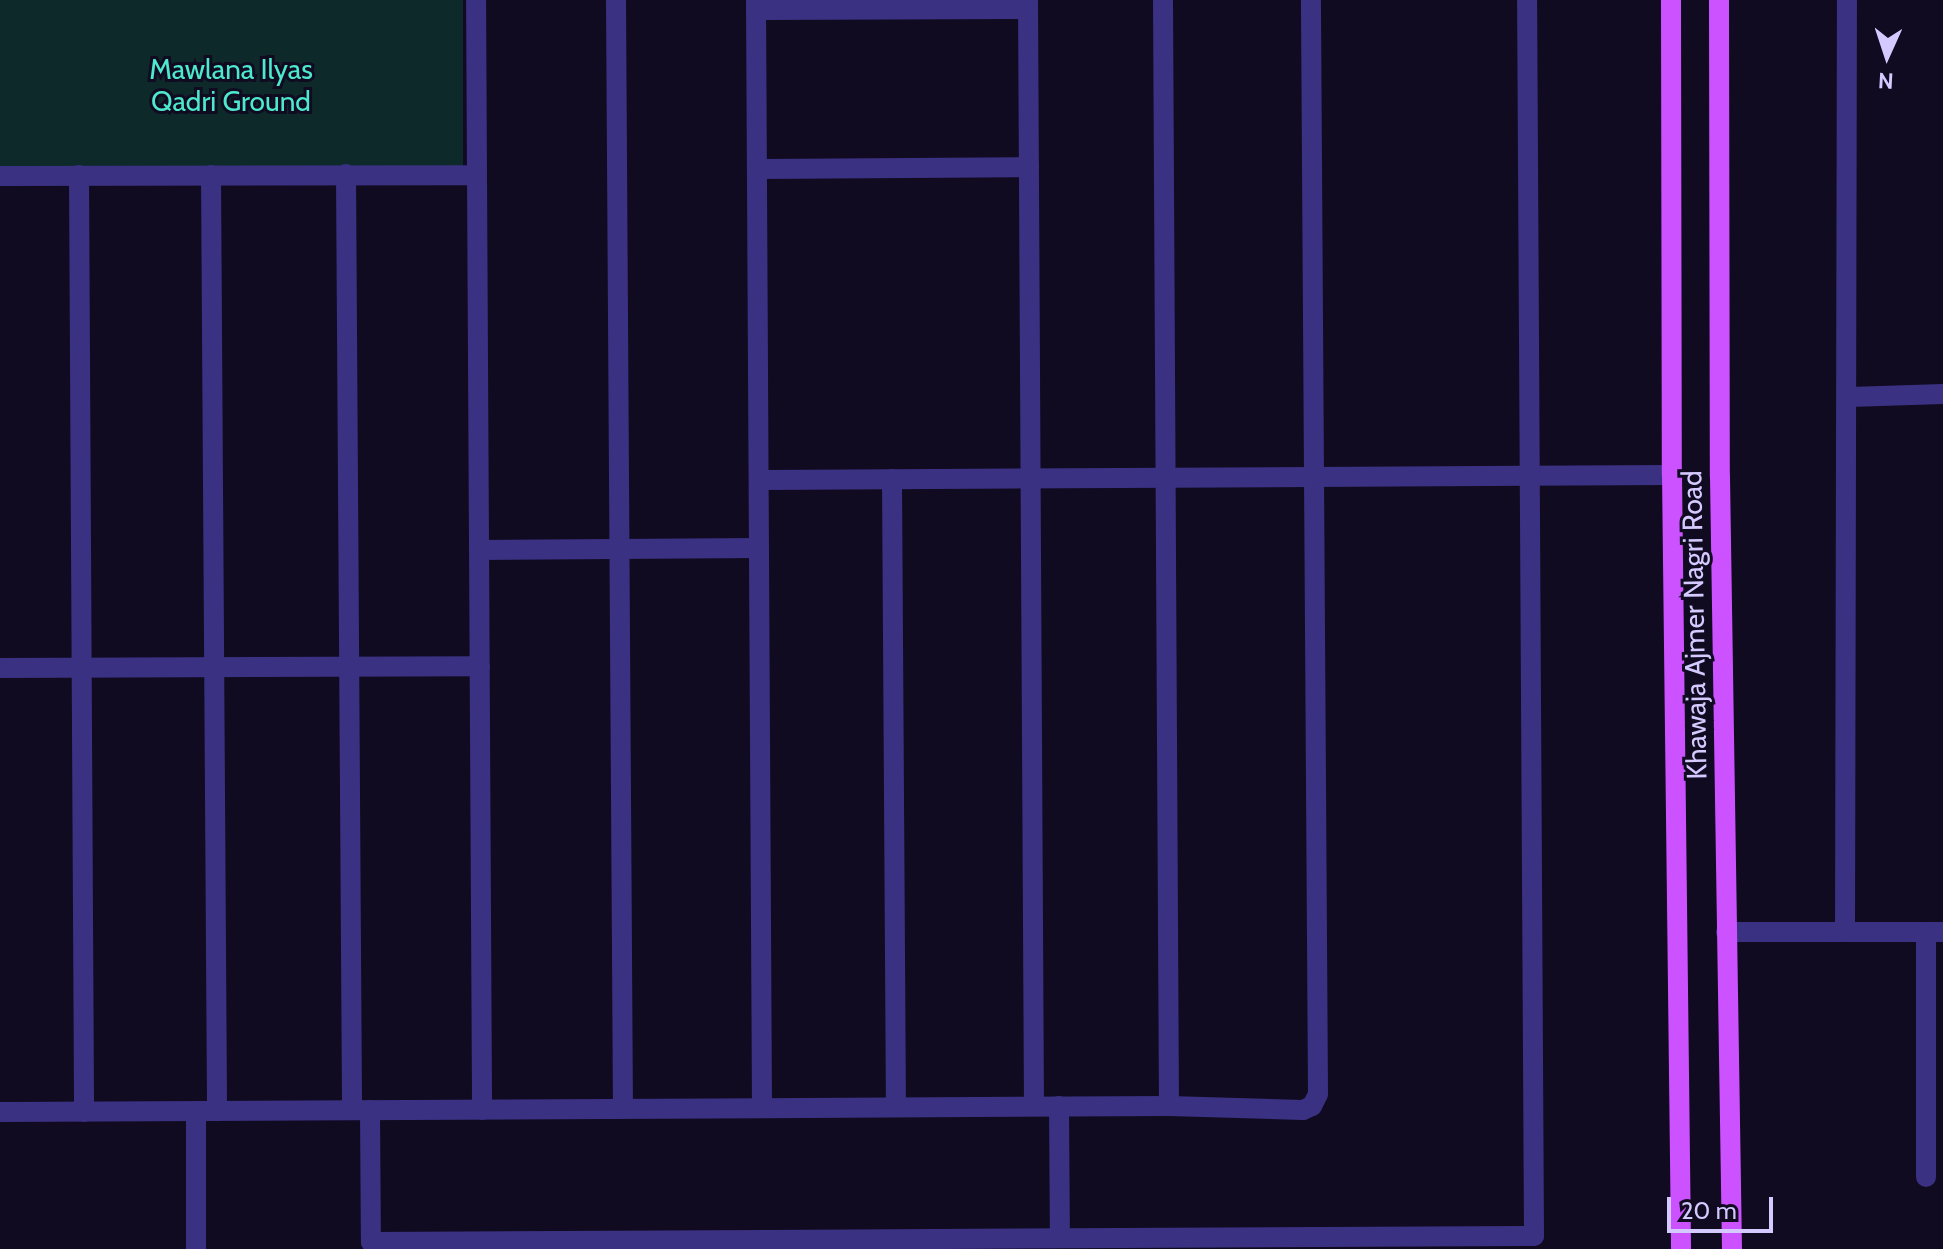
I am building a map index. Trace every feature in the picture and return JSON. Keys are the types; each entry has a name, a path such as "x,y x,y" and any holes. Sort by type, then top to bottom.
{"main road":[{"name":"Khawaja Ajmer Nagri Road","path":"1671,0 1672,475 1681,1249"},
{"name":"Khawaja Ajmer Nagri Road","path":"1719,0 1726,932 1732,1249"}],"street":[{"path":"476,0 482,1110"},
{"path":"616,0 623,1109"},
{"path":"1163,0 1169,1106"},
{"path":"0,1112 1034,1106 1303,1110 1312,1106 1318,1094 1311,0"},
{"path":"346,174 349,666 361,1110 371,1242 836,1244 1060,1238 1344,1243 1534,1236 1527,0"},
{"path":"1845,932 1849,397 1847,0"},
{"path":"762,1108 756,5 1028,4 1034,1106"},
{"path":"757,169 1029,167"},
{"path":"79,175 84,1112"},
{"path":"196,1249 206,1111 214,667 211,175"},
{"path":"0,176 477,175"},
{"path":"1849,397 1943,394"},
{"path":"759,480 1672,475"},
{"path":"892,479 896,1107"},
{"path":"479,550 759,548"},
{"path":"0,668 480,666"},
{"path":"1726,932 1935,932 1926,1177"},
{"path":"1059,1106 1060,1238"}],"green space":[{"name":"Mawlana Ilyas Qadri Ground","path":"0,0 463,0 463,170 0,170"}]}
